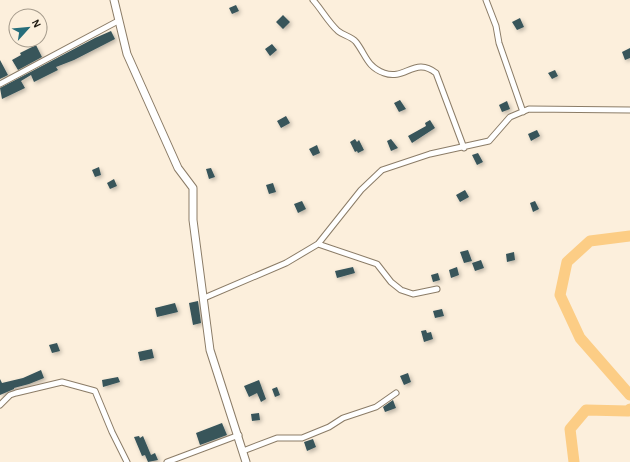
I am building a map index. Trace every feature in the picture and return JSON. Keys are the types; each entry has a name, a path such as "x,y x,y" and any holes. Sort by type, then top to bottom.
{"street":[{"path":"114,0 124,48 178,168 194,188 193,220 210,350 239,435 246,462"},
{"path":"313,0 321,9 329,23 340,33 350,37 356,43 371,67 385,74 396,75 416,66 428,67 436,73 464,148"},
{"path":"486,0 496,26 499,43 523,112"},
{"path":"0,84 118,21"},
{"path":"204,298 286,263 318,244 361,190 382,170 430,154 464,148 489,141 510,117 529,109 630,110"},
{"path":"318,244 377,264 391,282 401,290 413,294 437,289"},
{"path":"0,405 16,393 62,382 95,391 112,432 127,462"},
{"path":"243,451 277,438 302,438 329,427 342,418 376,407 396,393"},
{"path":"167,462 239,435"}],"building":[{"path":"236,5 239,11 232,14 229,8"},
{"path":"283,15 290,22 283,29 276,22"},
{"path":"520,18 524,27 517,30 512,22"},
{"path":"111,31 115,39 74,60 56,67 58,70 34,82 31,75 21,81 25,88 2,99 0,88"},
{"path":"272,44 277,50 270,56 265,49"},
{"path":"30,48 38,48 42,57 18,70 12,60 21,55 20,53"},
{"path":"630,48 630,58 625,60 622,52"},
{"path":"0,60 8,75 0,79"},
{"path":"555,70 558,76 552,79 548,73"},
{"path":"400,100 406,109 399,112 394,103"},
{"path":"507,101 510,109 502,112 499,105"},
{"path":"286,116 290,123 281,128 277,121"},
{"path":"430,120 435,128 412,143 408,136 426,126 425,123"},
{"path":"537,130 540,136 531,141 528,134"},
{"path":"355,139 357,142 359,140 364,150 358,153 357,151 355,152 350,142"},
{"path":"391,139 398,148 391,151 387,141"},
{"path":"317,145 320,153 313,156 309,149"},
{"path":"478,153 483,162 477,165 472,155"},
{"path":"99,167 101,175 95,177 92,170"},
{"path":"211,168 215,177 209,179 206,169"},
{"path":"114,179 117,186 110,189 107,183"},
{"path":"273,183 276,192 269,194 266,185"},
{"path":"465,190 469,197 460,202 456,195"},
{"path":"302,201 306,209 298,213 294,204"},
{"path":"535,201 539,209 533,212 530,203"},
{"path":"468,250 472,261 464,263 460,252"},
{"path":"514,252 515,260 507,262 506,254"},
{"path":"481,260 484,268 475,271 472,263"},
{"path":"353,267 355,273 337,278 335,271"},
{"path":"457,267 459,275 451,278 449,270"},
{"path":"438,273 440,280 433,282 431,275"},
{"path":"198,301 201,323 193,325 189,303"},
{"path":"175,303 178,312 157,317 155,308"},
{"path":"442,309 444,316 435,318 433,311"},
{"path":"426,330 427,333 431,332 433,339 424,342 421,331"},
{"path":"57,343 60,351 52,353 49,345"},
{"path":"152,349 154,358 140,361 138,352"},
{"path":"41,370 44,378 14,388 0,395 0,379 2,383 23,378"},
{"path":"408,373 411,382 404,385 400,376"},
{"path":"118,377 120,382 103,387 102,380"},
{"path":"259,380 266,399 261,402 257,393 249,397 244,386"},
{"path":"277,387 280,395 275,397 272,389"},
{"path":"393,400 396,408 385,412 383,407"},
{"path":"259,413 260,420 252,421 251,414"},
{"path":"222,423 227,435 200,445 196,433"},
{"path":"139,436 140,438 143,436 151,455 155,453 158,460 148,462 145,455 142,456 134,437"},
{"path":"313,439 316,447 307,451 304,442"}],"waterway":[{"path":"630,236 590,241 567,262 560,295 580,338 630,395"},
{"path":"574,462 570,429 586,410 628,411 630,409"}]}
